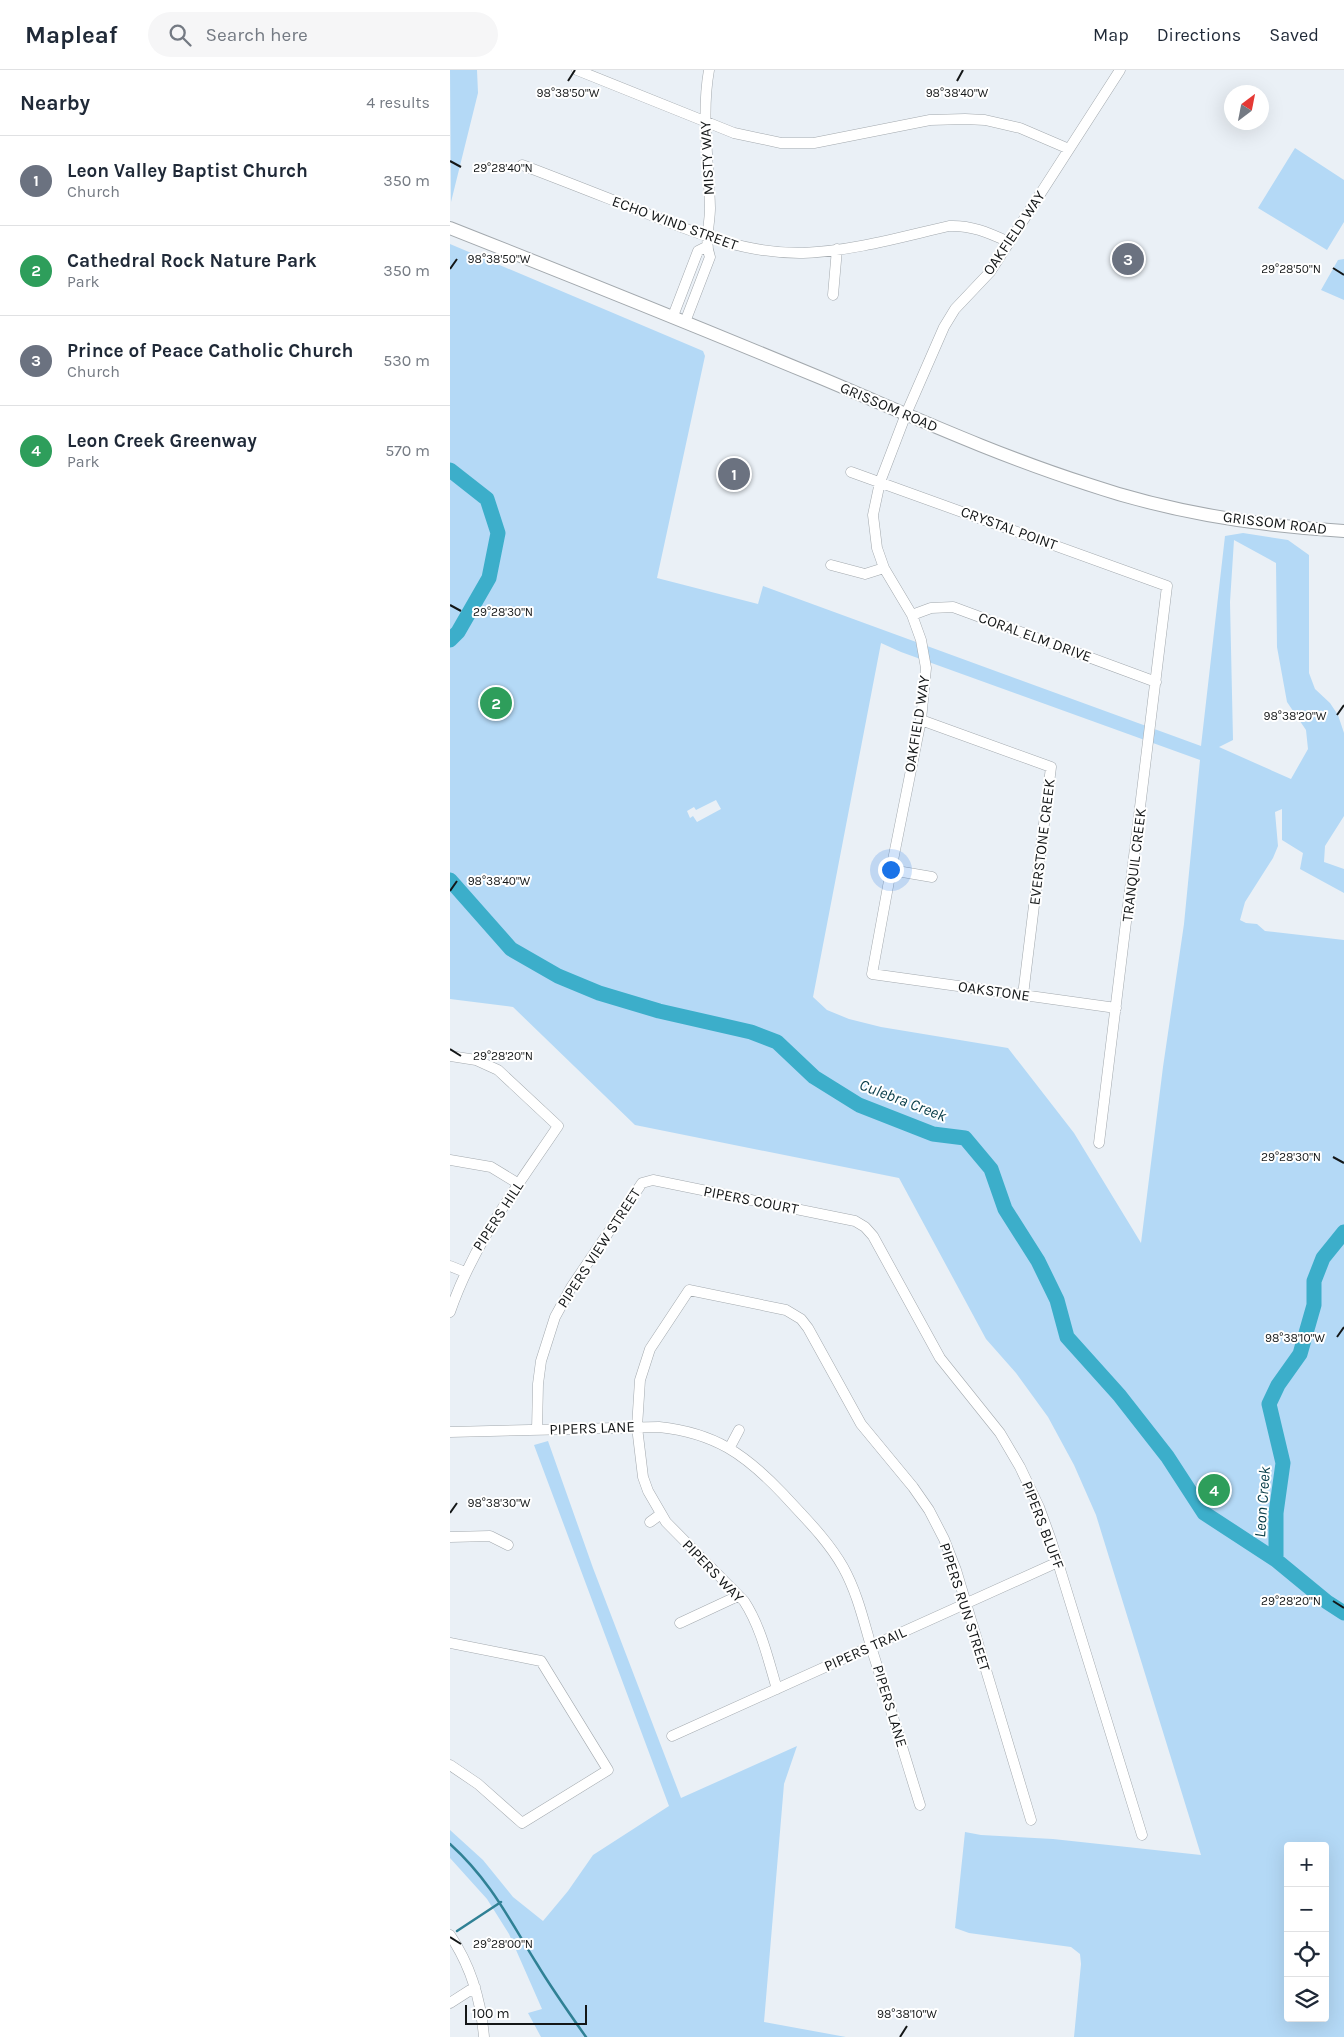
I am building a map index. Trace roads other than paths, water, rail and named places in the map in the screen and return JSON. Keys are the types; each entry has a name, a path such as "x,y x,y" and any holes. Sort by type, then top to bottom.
{"main road":[{"name":"GRISSOM ROAD","path":"450,228 673,316 998,452 1088,485 1216,516 1284,526 1344,531"}],"street":[{"path":"577,70 705,122 756,139 798,144 830,141 930,120 985,120 1020,128 1069,149"},
{"name":"MISTY WAY","path":"685,322 710,257 707,242 710,203 705,122 709,70"},
{"name":"OAKFIELD WAY","path":"872,974 921,720 926,668 921,640 912,615 884,568 877,548 873,523 875,502 880,482 906,414 949,318 966,296 990,272 1120,70"},
{"name":"ECHO WIND STREET","path":"522,164 707,242 777,252 803,253 837,250 955,226 981,230 1009,242"},
{"path":"673,316 698,251 707,242"},
{"path":"833,295 837,250"},
{"name":"CRYSTAL POINT","path":"851,472 1167,586"},
{"path":"831,565 865,574 884,568"},
{"name":"TRANQUIL CREEK","path":"1100,1143 1167,586"},
{"name":"CORAL ELM DRIVE","path":"912,615 932,608 952,607 1156,682"},
{"name":"EVERSTONE CREEK","path":"921,720 1051,767 1023,995"},
{"path":"891,870 932,877"},
{"name":"OAKSTONE","path":"872,974 1116,1008"},
{"name":"PIPERS HILL","path":"450,1056 476,1060 498,1070 558,1126 475,1252 465,1272 450,1312"},
{"path":"450,1160 491,1167 519,1184"},
{"name":"PIPERS COURT","path":"642,1183 653,1180 855,1221 860,1224"},
{"name":"PIPERS VIEW STREET","path":"537,1430 538,1384 541,1361 555,1317 572,1286 642,1183"},
{"name":"PIPERS BLUFF","path":"860,1224 873,1236 940,1358 996,1428 1020,1467 1039,1506 1142,1835"},
{"path":"450,1266 465,1272"},
{"name":"PIPERS WAY","path":"777,1689 760,1632 750,1612 738,1596 670,1527 660,1514 648,1491 643,1477 637,1427 638,1390 645,1363 657,1336 689,1290 786,1310 794,1314"},
{"name":"PIPERS RUN STREET","path":"794,1314 808,1328 861,1424 913,1487 929,1510 944,1539 1031,1820"},
{"name":"PIPERS LANE","path":"450,1432 659,1427 693,1432 730,1447 762,1472 820,1534 844,1568 860,1604 871,1647 920,1805"},
{"path":"730,1447 739,1430"},
{"path":"650,1522 660,1514"},
{"path":"450,1537 490,1536 508,1545"},
{"name":"PIPERS TRAIL","path":"672,1736 1058,1562"},
{"path":"680,1623 738,1596"},
{"path":"450,1643 541,1661 608,1770 522,1823 478,1784 450,1765"},
{"path":"450,1935 465,1960 475,1987 480,2003 484,2037"},
{"path":"450,2003 475,1987"}],"waterway":[{"name":"Culebra Creek","path":"450,470 487,499 498,533 489,578 458,632 450,640"},
{"name":"Culebra Creek","path":"450,880 511,949 558,976 599,993 659,1011 751,1032 777,1042 814,1077 859,1105 933,1134 965,1138 991,1169 1005,1209 1038,1261 1057,1300 1067,1337 1120,1396 1167,1456 1204,1513 1276,1560 1327,1602 1344,1613"},
{"name":"Leon Creek","path":"1276,1560 1276,1513 1283,1463 1269,1404 1278,1385 1300,1354 1314,1305 1314,1281 1323,1258 1344,1232"},
{"path":"450,1844 488,1886 549,1983 586,2037"},
{"path":"457,1931 501,1902"}],"place":[{"name":"Prince of Peace Catholic Church","path":"1128,259"},
{"name":"Leon Valley Baptist Church","path":"734,474"},
{"name":"Cathedral Rock Nature Park","path":"496,703"},
{"name":"Leon Creek Greenway","path":"1214,1490"}]}
